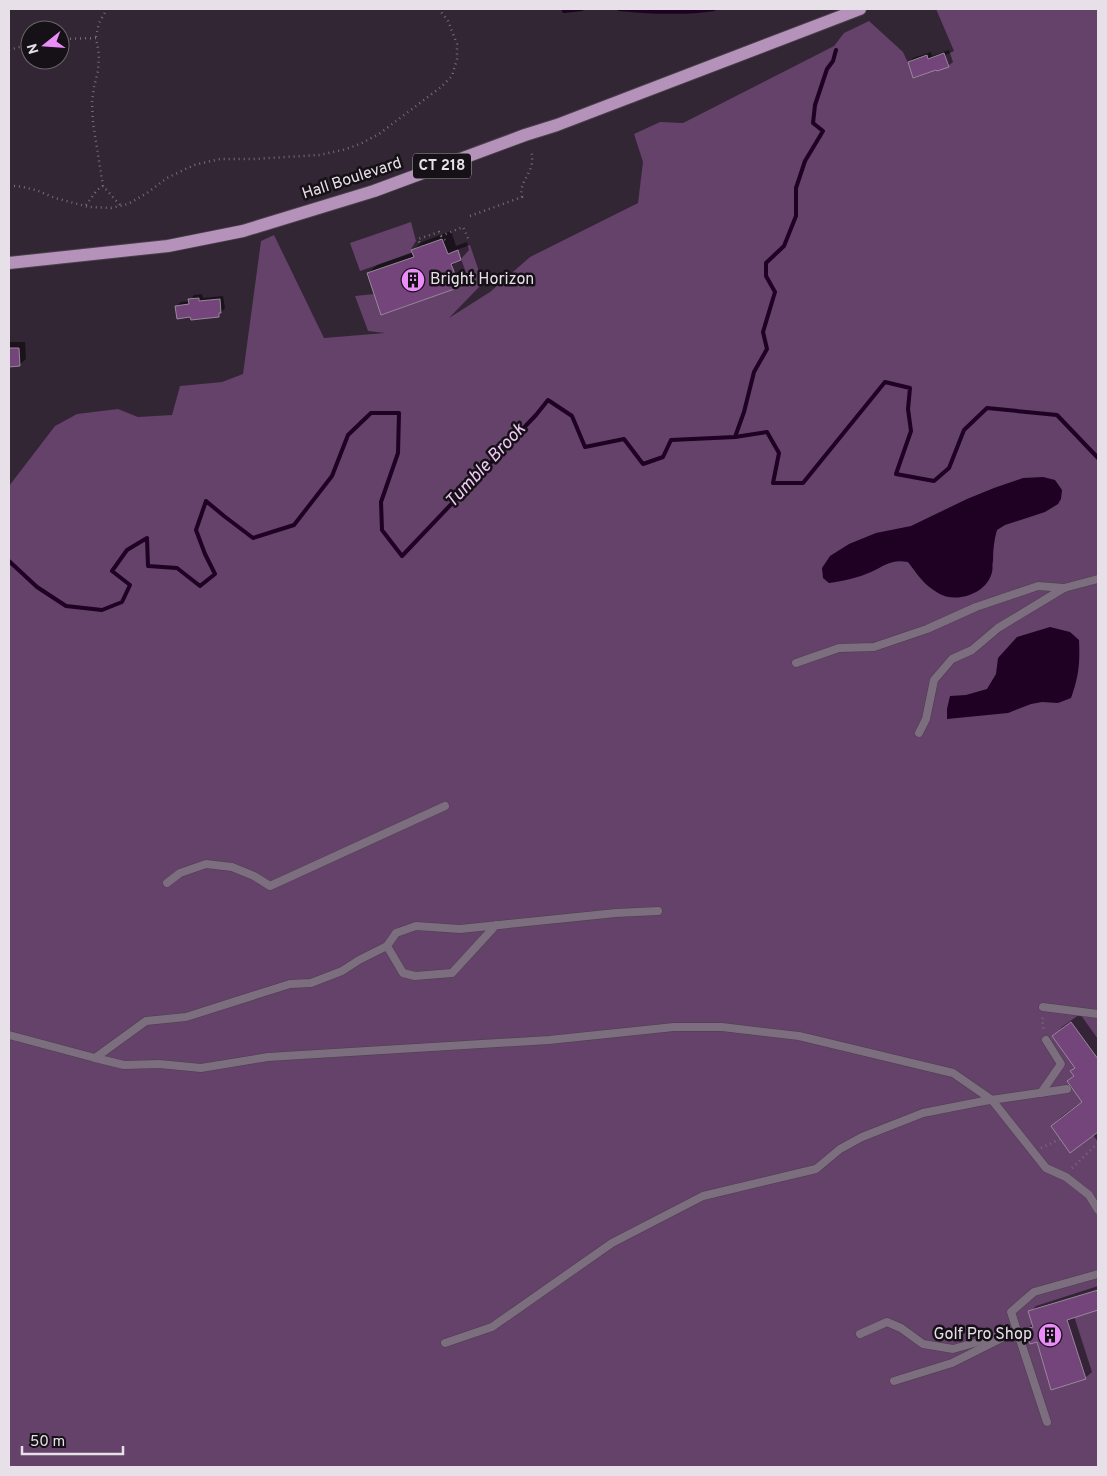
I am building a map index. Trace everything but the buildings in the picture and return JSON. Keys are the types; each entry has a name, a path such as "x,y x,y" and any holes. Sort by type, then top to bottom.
{"main road":[{"name":"Hall Boulevard","path":"9,263 168,246 243,231 374,191 557,125 860,9"}],"lane":[{"path":"919,733 926,719 934,680 952,659 972,650 998,628 1064,588 1098,579"},
{"path":"796,663 839,648 874,647 928,629 976,607 1038,586 1064,588"},
{"path":"167,883 180,873 206,864 232,867 254,876 270,886 445,806"},
{"path":"95,1058 146,1021 186,1017 290,984 311,982 342,971 387,946 396,933 416,926 460,929 616,913 658,911"},
{"path":"387,946 403,973 415,976 452,973 496,925"},
{"path":"1047,1008 1098,1014"},
{"path":"9,1035 124,1065 159,1064 201,1068 268,1057 549,1040 674,1027 722,1027 799,1036 953,1073 992,1100 1046,1168 1066,1177 1089,1195 1098,1210"},
{"path":"1041,1093 1061,1064 1046,1040"},
{"path":"445,1343 492,1327 612,1243 703,1196 816,1168 840,1149 862,1137 923,1113 1067,1089"},
{"path":"1047,1422 1011,1312 1034,1292 1098,1274"},
{"path":"860,1334 888,1322 902,1328 923,1344 953,1349 1017,1331"},
{"path":"894,1382 952,1363 1017,1331"}],"path":[{"path":"107,9 99,23 96,38 99,54 92,102 93,123 103,186 121,206"},
{"path":"9,186 36,190 55,198 86,206 111,208 128,204 167,178 194,165 220,159 318,155 360,144 379,134 441,87 452,76 457,60 457,44 448,20 439,9"},
{"path":"70,39 96,38"},
{"path":"470,216 522,197 520,191 532,166 531,151"},
{"path":"86,206 96,190 103,186"},
{"path":"441,236 463,227 469,240"},
{"path":"421,247 418,239 439,232 445,240"},
{"path":"1046,1040 1042,1019 1047,1008"},
{"path":"1033,1152 1060,1139"},
{"path":"1070,1170 1098,1144"}],"shaded area":[{"path":"936,9 1098,9 1098,1467 9,1467 9,486 55,426 77,414 118,409 138,417 172,415 180,386 222,382 243,374 261,241 274,235 324,338 385,333 368,331 355,296 374,294 382,315 459,287 452,265 455,262 451,252 470,245 483,283 449,318 490,292 530,257 638,203 643,162 634,134 660,122 683,123 834,46 844,33 869,21 903,52 912,71 954,51"},
{"path":"411,222 416,241 411,249 412,253 360,271 350,243"},
{"path":"1043,477 1055,480 1062,490 1061,499 1058,504 1045,512 1005,525 997,530 992,571 989,580 984,586 970,595 953,597 938,593 925,583 908,562 902,561 889,563 856,578 829,583 823,578 822,568 830,556 849,544 876,533 911,526 994,488 1023,478"},
{"path":"1050,627 1070,632 1079,640 1078,669 1071,698 1058,703 1042,702 1031,704 1008,713 947,719 950,696 966,695 987,689 996,674 998,658 1017,637"}],"waterway":[{"path":"564,11 582,9"},
{"path":"619,9 666,12 714,9"},
{"path":"735,437 744,412 754,372 767,349 763,332 775,292 766,276 766,263 784,246 796,216 796,188 805,161 823,131 813,123 815,105 827,69 833,61 836,50"},
{"name":"Tumble Brook","path":"9,561 37,587 66,606 102,610 122,602 130,585 112,571 127,550 147,538 148,566 177,568 200,586 215,574 196,530 206,501 253,538 294,525 332,476 348,435 371,413 399,413 398,453 381,502 382,530 402,556 548,400 572,416 585,447 624,439 643,464 663,457 671,440 735,437 767,432 779,453 773,483 803,483 885,382 910,388 908,409 911,431 896,474 934,481 949,468 964,430 987,408 1057,415 1098,458"}],"place":[{"name":"Bright Horizon","path":"413,280"},
{"name":"Golf Pro Shop","path":"1050,1335"}]}
